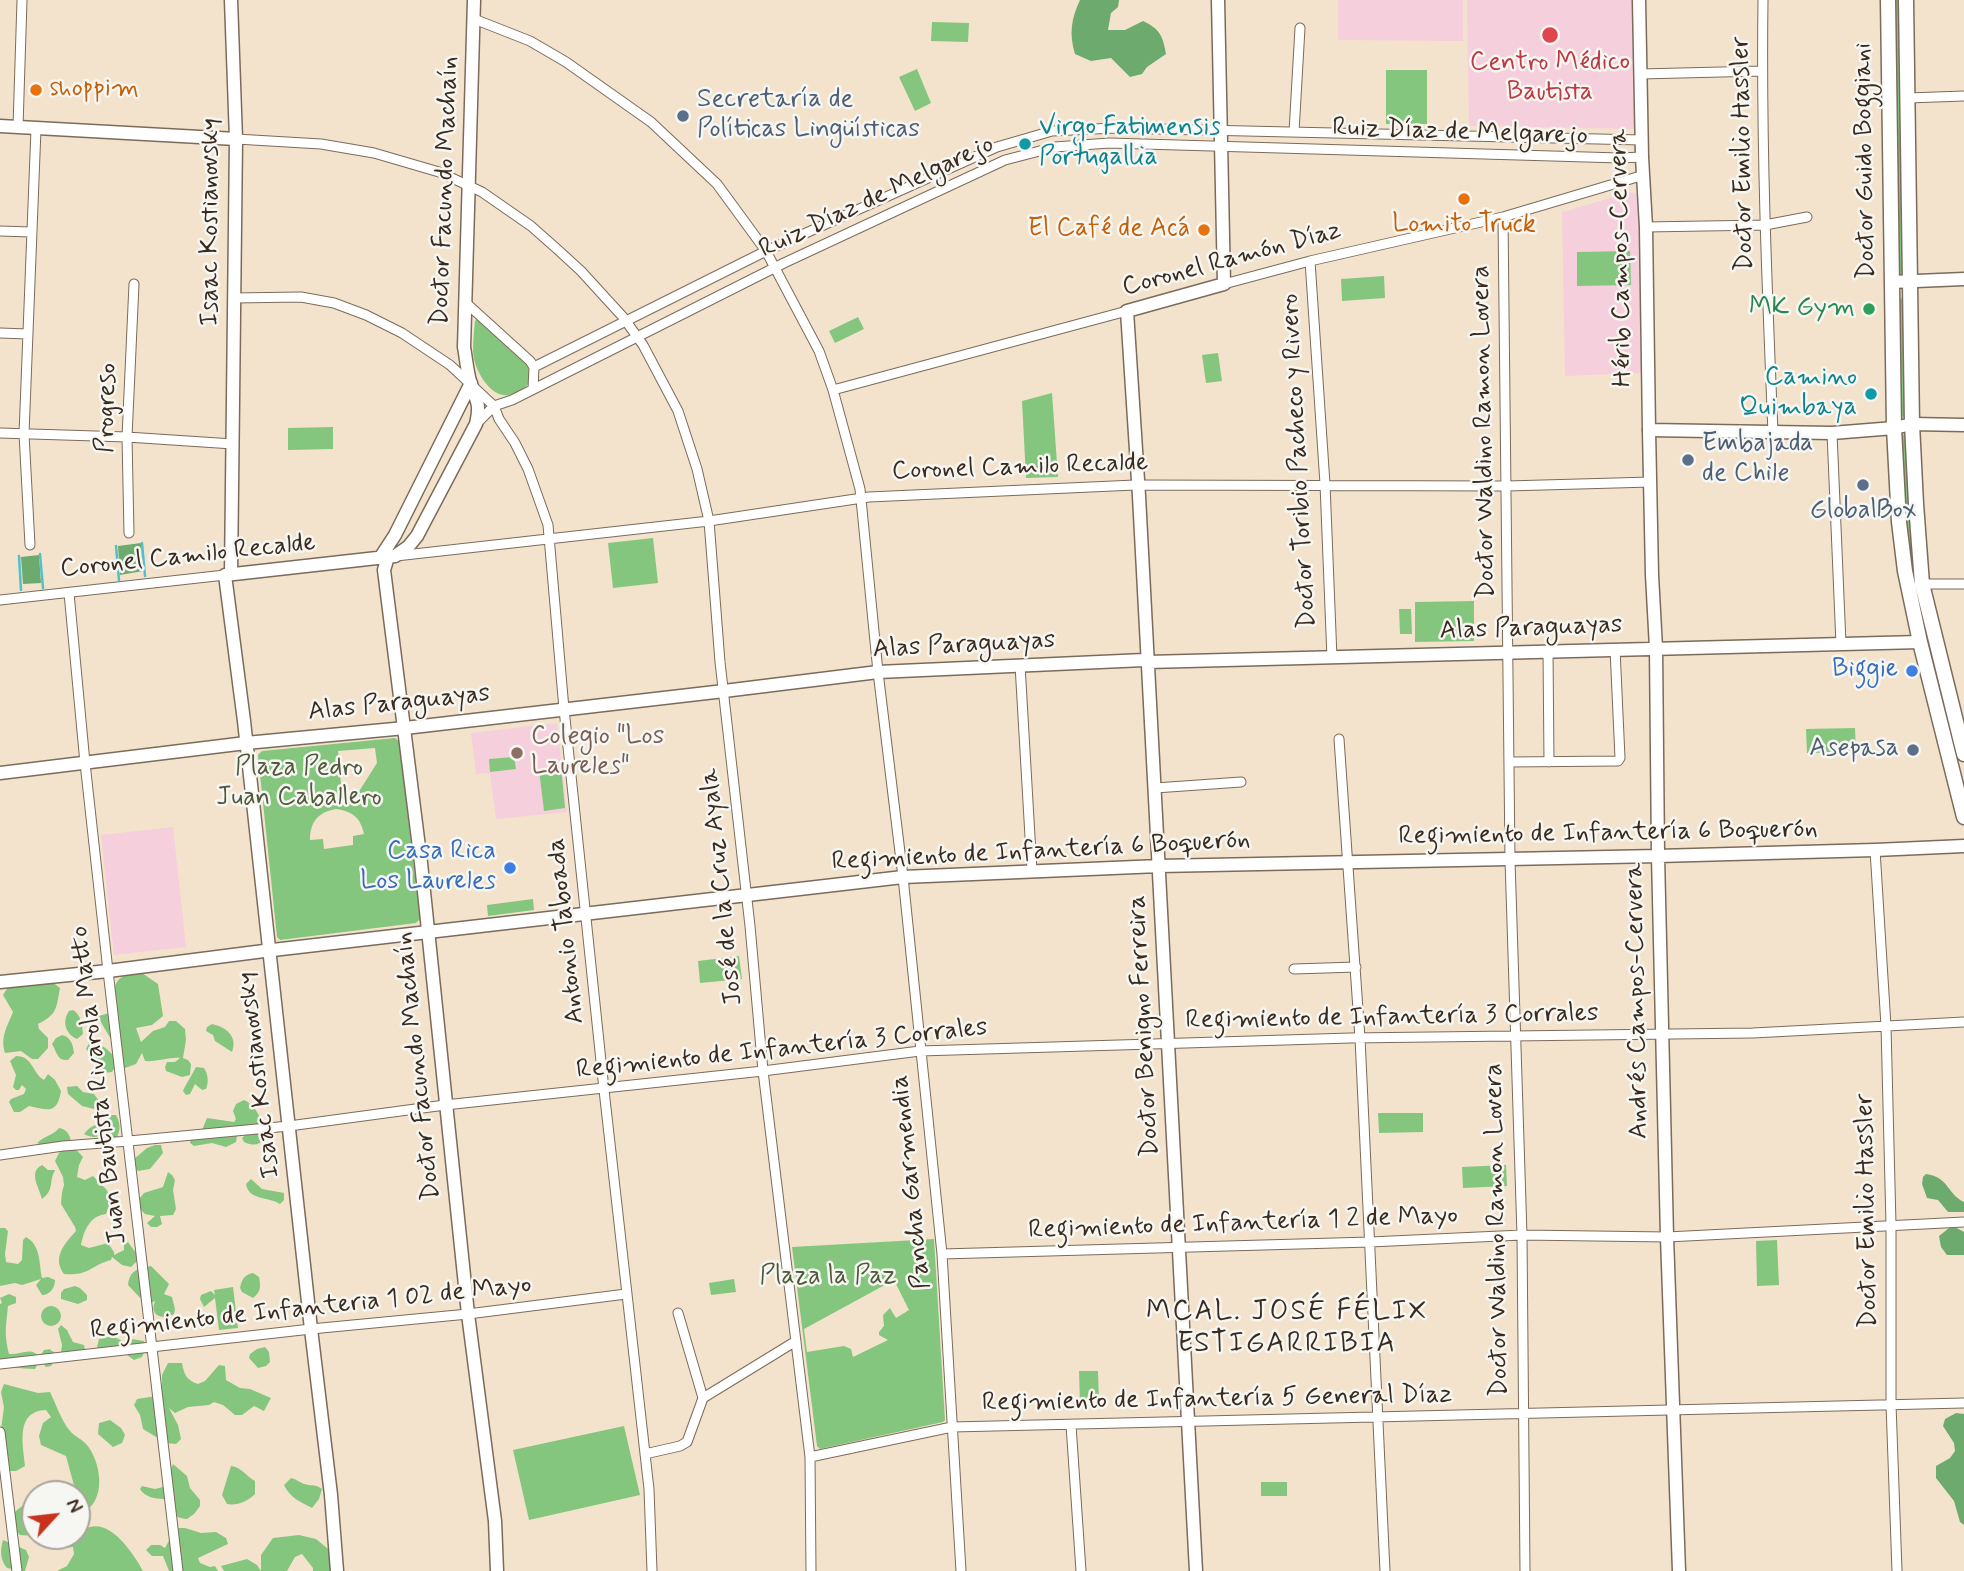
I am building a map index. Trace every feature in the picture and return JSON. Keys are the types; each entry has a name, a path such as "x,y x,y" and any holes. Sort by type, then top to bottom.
{"main road":[{"name":"Doctor Guido Boggiani","path":"1888,0 1894,428 1899,522 1915,584 1936,641 1956,739 1964,817"},
{"name":"Doctor Guido Boggiani","path":"1906,0 1915,584 1920,642 1964,754"}],"street":[{"path":"18,127 22,0"},
{"name":"Isaac Kostianovsky","path":"231,0 236,139 233,444 228,574 337,1571"},
{"name":"Doctor Facundo Machaín","path":"474,0 464,347 471,383 480,409 476,424"},
{"path":"1217,0 1224,284"},
{"name":"Hérib Campos-Cervera","path":"1639,0 1649,430"},
{"name":"Doctor Emilio Hassler","path":"1763,0 1765,225 1773,433"},
{"name":"Pancha Garmendia","path":"474,19 530,41 566,62 651,122 717,184 766,251 819,351 833,390 861,498 878,672 903,877 942,1254 961,1571"},
{"path":"1293,132 1300,27"},
{"path":"1640,74 1762,71"},
{"path":"1908,98 1964,96"},
{"path":"0,126 236,139"},
{"name":"Ruiz Díaz de Melgarejo","path":"534,367 766,251 997,147 1052,131 1114,128 1642,140"},
{"path":"30,545 24,434 36,129"},
{"path":"1078,129 1078,145"},
{"path":"1371,152 1372,134"},
{"path":"1497,155 1498,136"},
{"name":"José de la Cruz Ayala","path":"236,139 321,144 374,153 439,172 482,192 531,226 581,271 627,321 678,411 697,469 709,521 763,1071 810,1457 811,1571"},
{"name":"Ruiz Díaz de Melgarejo","path":"476,424 494,406 776,269 1005,160 1055,147 1109,144 1642,157"},
{"path":"954,168 960,181"},
{"name":"Coronel Ramón Díaz","path":"833,390 1310,261 1503,217 1644,175"},
{"name":"Doctor Waldino Ramon Lovera","path":"1503,217 1510,860 1522,1235 1525,1571"},
{"path":"1646,227 1765,225 1807,217"},
{"path":"0,231 31,232"},
{"name":"Doctor Toribio Pacheco y Rivero","path":"1310,261 1325,484 1332,658"},
{"path":"1892,282 1964,279"},
{"name":"Progreso","path":"129,533 127,437 134,284"},
{"name":"Antonio Taboada","path":"234,298 301,296 334,303 402,333 450,365 494,406 528,469 545,515 550,537 564,709 651,1505 652,1571"},
{"path":"465,302 530,361 534,367 533,389"},
{"name":"Doctor Benigno Ferreira","path":"1127,311 1139,485 1196,1571"},
{"path":"0,333 28,334"},
{"name":"Doctor Facundo Machaín","path":"471,383 395,535 384,570 405,728 468,1314 495,1521 497,1571"},
{"path":"388,557 408,547 417,536 476,424"},
{"path":"1649,430 1832,433 1912,424 1964,425"},
{"name":"Andrés Campos-Cervera","path":"1649,430 1656,648 1661,1034 1679,1571"},
{"path":"0,433 233,444"},
{"path":"1832,433 1842,644"},
{"name":"Coronel Camilo Recalde","path":"0,600 709,521 861,498 1139,485 1507,486 1651,482"},
{"path":"1915,584 1964,584"},
{"name":"Juan Bautista Rivarola Matto","path":"69,593 108,971 178,1571"},
{"name":"Alas Paraguayas","path":"0,773 878,672 1144,660 1332,658 1936,641"},
{"path":"1509,762 1614,762 1620,758 1615,649"},
{"path":"1548,651 1549,762"},
{"path":"1020,665 1032,871"},
{"path":"1339,739 1360,1038 1385,1571"},
{"path":"1154,789 1241,782"},
{"name":"Regimiento de Infantería 6 Boquerón","path":"0,982 903,877 1159,866 1510,860 1964,846"},
{"name":"Doctor Emilio Hassler","path":"1875,850 1886,1026 1891,1225 1891,1404 1897,1571"},
{"path":"1294,969 1356,967"},
{"name":"Regimiento de Infantería 3 Corrales","path":"0,1155 63,1146 289,1126 445,1105 763,1071 920,1051 1360,1038 1753,1033 1964,1022"},
{"name":"Regimiento de Infantería 1 2 de Mayo","path":"942,1254 1522,1235 1667,1237 1964,1222"},
{"name":"Regimiento de Infanteria 1 02 de Mayo","path":"0,1364 468,1314 626,1294"},
{"path":"645,1454 687,1442 703,1398 678,1313"},
{"path":"703,1398 796,1341"},
{"name":"Regimiento de Infantería 5 General Díaz","path":"810,1457 952,1427 1964,1403"},
{"path":"1071,1425 1080,1571"},
{"path":"0,1432 17,1571"}],"shaded area":[{"path":"1338,0 1463,0 1463,41 1338,40"},
{"name":"Centro Médico Bautista","path":"1467,0 1632,0 1636,129 1469,126"},
{"path":"1631,192 1640,195 1642,373 1565,376 1562,212"},
{"name":"Colegio \"Los Laureles\"","path":"557,723 567,812 496,819 490,773 476,774 471,733"},
{"path":"173,827 186,947 114,955 101,835"}],"green space":[{"path":"1080,0 1119,0 1118,7 1111,13 1108,30 1125,30 1143,21 1160,34 1166,54 1147,67 1142,74 1130,77 1111,58 1091,61 1075,54 1072,27"},
{"path":"1893,0 1901,0 1905,273 1899,275 1897,273"},
{"path":"932,22 969,23 968,42 931,41"},
{"path":"917,69 931,103 915,111 899,77"},
{"path":"1386,70 1427,70 1427,124 1386,124"},
{"path":"1630,251 1631,285 1577,286 1577,252"},
{"path":"1384,276 1385,298 1342,301 1341,279"},
{"path":"1903,298 1907,415 1901,418 1899,299"},
{"path":"858,317 864,329 835,343 829,331"},
{"path":"477,319 527,365 530,381 523,389 510,395 502,395 491,389 482,377 473,354"},
{"path":"1218,353 1222,381 1206,383 1202,355"},
{"path":"1052,393 1058,477 1026,478 1022,401"},
{"path":"333,427 333,449 288,450 288,428"},
{"path":"1902,434 1907,436 1915,573 1909,571"},
{"path":"653,538 658,583 613,588 608,543"},
{"path":"141,543 143,571 120,575 118,546"},
{"path":"39,555 41,583 23,584 21,557"},
{"path":"1474,601 1474,641 1415,642 1415,602"},
{"path":"1399,609 1411,609 1412,634 1400,634"},
{"path":"1855,728 1856,752 1807,753 1806,729"},
{"name":"Plaza Pedro Juan Caballero","path":"395,738 399,741 420,919 416,923 280,940 277,937 258,755 262,751","holes":["375,748 377,763 358,793 342,795 338,751","336,809 355,816 364,834 353,836 353,845 324,849 323,839 310,840 313,823 320,815"]},
{"path":"514,757 516,769 490,772 489,759"},
{"path":"561,767 565,808 544,811 539,770"},
{"path":"533,899 534,910 488,916 487,905"},
{"path":"739,956 742,979 700,983 698,961"},
{"path":"142,973 158,984 163,1016 152,1025 136,1028 141,1042 153,1031 165,1027 169,1021 176,1021 185,1029 183,1058 191,1064 190,1075 182,1077 166,1071 167,1062 175,1062 180,1058 145,1061 142,1053 136,1064 125,1068 118,1062 112,1072 103,1073 98,1062 86,1049 89,1043 97,1044 115,1057 114,1046 99,1016 116,1011 114,992 120,979 126,975"},
{"path":"47,978 60,988 55,1010 38,1024 48,1038 48,1048 38,1059 32,1059 21,1051 5,1053 4,1037 13,1012 3,995 8,987"},
{"path":"73,1010 79,1017 83,1034 77,1039 67,1031 65,1023 69,1011"},
{"path":"212,1024 230,1033 233,1041 232,1052 215,1041 213,1035 206,1031"},
{"path":"62,1035 69,1039 73,1047 74,1053 68,1060 59,1057 52,1044"},
{"path":"16,1056 26,1059 44,1080 48,1074 55,1080 61,1091 54,1107 46,1109 29,1106 20,1112 14,1112 9,1102 24,1094 26,1089 22,1085 19,1090 13,1087 16,1075 10,1061"},
{"path":"196,1067 205,1070 208,1081 206,1089 202,1090 195,1084 190,1094 186,1095 183,1091"},
{"path":"77,1086 83,1092 94,1094 99,1101 94,1109 82,1106 68,1094 67,1087"},
{"path":"244,1100 257,1112 261,1121 264,1130 260,1143 254,1145 244,1142 242,1138 250,1131 238,1131 236,1142 226,1147 212,1143 194,1146 190,1143 191,1136 200,1135 207,1118 234,1122 236,1119 233,1111 236,1104"},
{"path":"1378,1113 1423,1113 1423,1132 1379,1133"},
{"path":"111,1115 116,1115 118,1121 117,1137 84,1134 90,1128"},
{"path":"59,1128 67,1132 71,1142 45,1146 37,1143 54,1132"},
{"path":"72,1145 83,1157 77,1177 85,1180 93,1176 112,1199 106,1214 100,1215 89,1225 81,1245 89,1248 108,1243 114,1255 124,1250 124,1245 128,1242 136,1253 137,1261 131,1267 122,1265 112,1257 111,1260 79,1274 64,1274 61,1268 61,1251 76,1231 61,1204 63,1177 55,1161 59,1153"},
{"path":"155,1145 161,1145 163,1153 150,1169 138,1171 134,1167 134,1159"},
{"path":"42,1165 48,1170 55,1170 50,1189 42,1199 35,1176"},
{"path":"1506,1165 1507,1186 1463,1188 1462,1167"},
{"path":"168,1172 175,1180 173,1190 176,1209 173,1215 160,1216 162,1224 151,1227 147,1223 155,1216 145,1214 140,1209 139,1199 144,1193 163,1187"},
{"path":"1926,1174 1944,1182 1958,1199 1964,1202 1964,1212 1948,1212 1938,1200 1927,1198 1922,1184"},
{"path":"251,1179 262,1189 284,1193 284,1200 280,1204 255,1196 246,1184"},
{"path":"1955,1227 1964,1232 1964,1255 1947,1255 1941,1247 1939,1236"},
{"path":"0,1228 8,1231 6,1262 18,1264 22,1260 23,1240 26,1237 31,1240 38,1255 42,1278 55,1280 50,1292 42,1295 36,1285 41,1279 22,1285 15,1283 0,1286"},
{"name":"Plaza la Paz","path":"934,1239 943,1422 820,1449 817,1446 792,1247","holes":["894,1280 909,1310 896,1318 890,1308 883,1315 884,1326 879,1332 879,1335 888,1340 853,1357 851,1349 844,1346 807,1352 804,1329"]},
{"path":"1777,1240 1779,1285 1757,1286 1756,1241"},
{"path":"151,1266 169,1284 164,1294 172,1297 174,1314 165,1317 158,1315 154,1310 155,1301 144,1302 128,1285 135,1271"},
{"path":"253,1273 259,1277 260,1286 258,1294 253,1298 240,1288 244,1278"},
{"path":"734,1279 736,1292 711,1295 709,1283"},
{"path":"75,1286 87,1295 87,1300 78,1304 61,1299 64,1289"},
{"path":"233,1287 238,1328 219,1330 215,1298 204,1307 201,1295 211,1291 215,1295 214,1290"},
{"path":"9,1294 16,1297 16,1303 8,1306 6,1335 9,1354 29,1351 40,1357 44,1350 51,1349 55,1360 51,1366 46,1367 40,1360 35,1369 9,1368 0,1360 0,1298"},
{"path":"51,1306 58,1309 61,1316 58,1323 51,1326 44,1323 41,1316 44,1309"},
{"path":"61,1325 73,1342 84,1345 86,1354 61,1353 58,1329"},
{"path":"113,1336 124,1342 132,1339 144,1341 146,1348 142,1357 134,1360 120,1350 99,1355 99,1339"},
{"path":"265,1347 269,1352 270,1362 258,1368 249,1358 250,1354"},
{"path":"168,1363 182,1363 186,1376 198,1384 205,1381 219,1365 225,1366 226,1380 240,1388 250,1389 271,1398 264,1411 254,1406 242,1415 235,1415 223,1405 214,1402 188,1407 175,1413 169,1408 178,1425 181,1439 176,1444 166,1443 143,1429 140,1415 134,1405 137,1399 162,1395 162,1375"},
{"path":"1079,1371 1098,1371 1099,1404 1080,1405"},
{"path":"4,1384 38,1393 50,1392 67,1427 87,1445 95,1460 99,1487 91,1506 91,1480 73,1480 66,1456 41,1445 39,1436 43,1423 51,1417 46,1410 29,1416 25,1422 25,1466 9,1471 2,1455 0,1437 4,1407 1,1392"},
{"path":"1956,1413 1964,1414 1964,1525 1960,1522 1954,1501 1936,1478 1936,1466 1950,1458 1955,1451 1954,1443 1943,1426 1945,1419"},
{"path":"110,1420 121,1428 125,1435 122,1443 113,1447 98,1434 99,1423"},
{"path":"624,1426 640,1495 529,1520 513,1450"},
{"path":"173,1464 187,1476 190,1488 200,1500 200,1506 187,1519 176,1515 167,1499 148,1496 140,1489 142,1486 155,1489 169,1487 169,1473"},
{"path":"231,1466 255,1481 255,1494 246,1501 227,1504 222,1495"},
{"path":"291,1478 322,1489 312,1508 296,1499 286,1489 284,1485"},
{"path":"1261,1482 1287,1482 1287,1496 1261,1496"},
{"path":"21,1507 21,1535 12,1524 16,1511"},
{"path":"91,1527 103,1528 127,1546 143,1571 57,1571 67,1566 73,1550 91,1550"},
{"path":"176,1528 201,1533 216,1532 226,1538 228,1544 198,1558 200,1563 215,1566 218,1571 169,1571 163,1556 152,1556 146,1550 151,1545 165,1548"},
{"path":"299,1535 316,1539 333,1553 336,1571 313,1571 302,1554 295,1557 287,1571 261,1571 261,1555 273,1538"},
{"path":"3,1540 26,1550 29,1557 25,1571 7,1568 1,1555"},
{"path":"247,1559 261,1571 224,1571 221,1566"}],"waterway":[{"path":"142,543 145,576"},
{"path":"116,546 119,580"},
{"path":"40,554 43,588"},
{"path":"19,556 21,590"}],"place":[{"name":"Centro Médico Bautista","path":"1550,35"},
{"name":"shoppim","path":"36,90"},
{"name":"Secretaría de Políticas Lingüísticas","path":"683,116"},
{"name":"Virgo Fatimensis Portugallia","path":"1025,144"},
{"name":"Lomito Truck","path":"1464,199"},
{"name":"El Café de Acá","path":"1204,230"},
{"name":"MK Gym","path":"1869,309"},
{"name":"Camino Quimbaya","path":"1871,394"},
{"name":"Embajada de Chile","path":"1688,460"},
{"name":"GlobalBox","path":"1863,485"},
{"name":"Biggie","path":"1912,671"},
{"name":"Asepasa","path":"1913,750"},
{"name":"Colegio \"Los Laureles\"","path":"517,753"},
{"name":"Casa Rica Los Laureles","path":"510,868"}],"district":[{"name":"MCAL. JOSÉ FÉLIX ESTIGARRIBIA","path":"1287,1329"}]}
